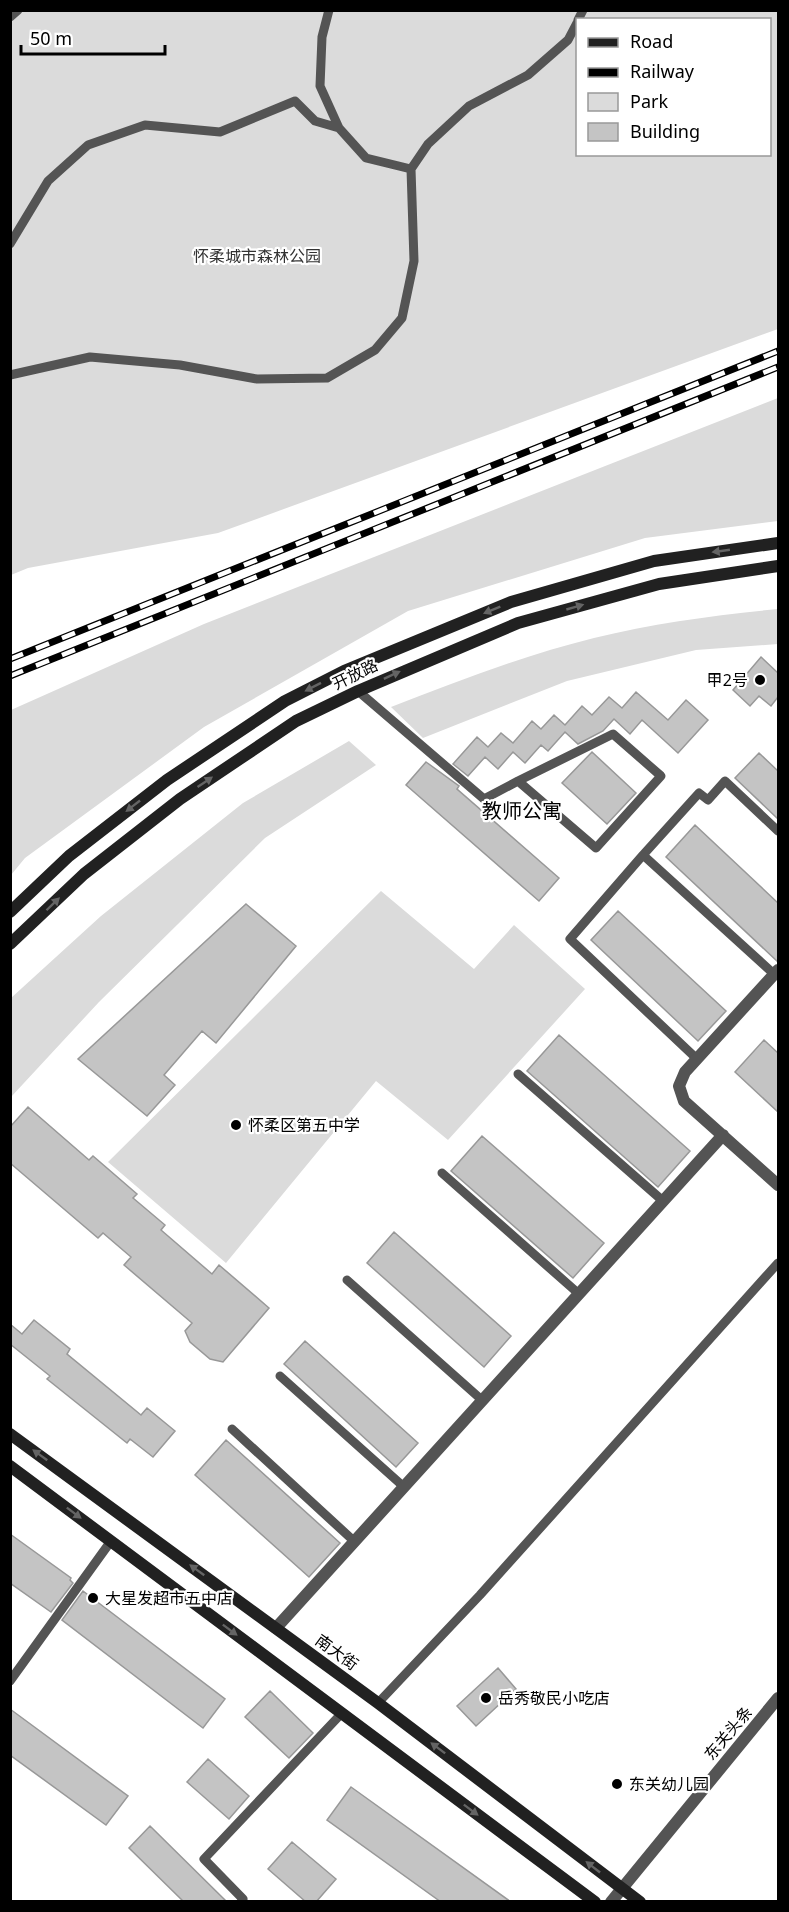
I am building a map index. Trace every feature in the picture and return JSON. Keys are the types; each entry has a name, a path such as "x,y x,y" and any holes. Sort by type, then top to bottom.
{"main road":[{"name":"开放路","path":"10,912 69,856 167,780 285,702 344,671 511,602 654,561 778,543"},
{"name":"开放路","path":"10,944 84,874 180,799 296,721 405,669 518,623 659,584 778,566"},
{"name":"南大街","path":"10,1434 378,1703 640,1902"},
{"path":"10,1466 595,1902"}],"street":[{"path":"776,972 685,1072 679,1086 684,1101 778,1185"},
{"path":"276,1628 723,1135"},
{"name":"东关头条","path":"611,1902 778,1698"}],"lane":[{"path":"10,17 18,10"},
{"path":"329,10 322,37 320,86 339,128 366,158 411,169"},
{"path":"10,375 90,357 180,364 257,379 327,378 375,350 402,318 414,261 411,169 428,144 469,106 528,75 568,40 576,24"},
{"path":"10,244 48,181 88,145 145,125 220,132 296,101 315,121 339,128"},
{"path":"358,691 484,799 518,781 614,734 661,776 596,848 518,781"},
{"path":"697,1059 570,939 699,793 708,800 724,781 778,831"},
{"path":"643,855 776,972"},
{"path":"518,1074 663,1201"},
{"path":"442,1173 579,1294"},
{"path":"378,1703 480,1595 778,1263"},
{"path":"347,1280 483,1401"},
{"path":"280,1376 404,1487"},
{"path":"232,1429 355,1542"},
{"path":"10,1681 111,1541"},
{"path":"241,1902 243,1899 204,1858 342,1713"}],"green space":[{"name":"怀柔城市森林公园","path":"11,11 778,11 778,329 218,533 28,568 11,575"},
{"path":"778,398 778,521 645,538 408,611 204,727 25,858 11,875 11,710 204,624"},
{"path":"778,609 778,644 696,650 567,681 423,738 391,707 517,660 594,638 686,620"},
{"path":"349,741 376,765 265,838 99,1002 11,1097 11,998 101,916 243,803"},
{"path":"381,891 474,969 514,925 585,989 448,1140 376,1081 226,1263 108,1162"}],"building":[{"name":"甲2号","path":"761,657 778,673 778,697 771,706 759,696 750,706 733,690"},
{"path":"636,692 668,720 686,700 708,720 678,753 642,720 630,734 614,719 603,731 578,744 565,732 548,751 541,745 525,763 513,752 498,769 485,757 468,776 453,764 477,737 488,747 501,733 513,743 532,721 541,729 554,715 565,725 582,706 592,715 609,697 622,708"},
{"path":"592,752 636,793 607,824 562,783"},
{"path":"759,753 778,771 778,819 735,778"},
{"path":"426,762 459,786 457,789 559,878 539,901 406,785"},
{"path":"695,825 778,903 778,962 666,857"},
{"path":"246,904 296,946 216,1043 202,1031 164,1075 175,1085 147,1116 78,1059"},
{"path":"618,911 726,1011 698,1041 591,940"},
{"path":"559,1035 690,1151 658,1187 527,1071"},
{"path":"764,1040 778,1053 778,1112 735,1072"},
{"path":"28,1107 89,1160 93,1156 137,1194 133,1198 165,1225 161,1230 212,1274 219,1265 269,1308 223,1362 210,1359 190,1342 185,1331 192,1323 124,1265 131,1257 103,1233 98,1238 10,1163 10,1127"},
{"path":"482,1136 604,1243 573,1278 451,1171"},
{"path":"394,1232 511,1336 484,1367 367,1263"},
{"path":"34,1320 70,1349 67,1354 141,1415 147,1408 175,1431 153,1457 130,1439 127,1443 47,1379 50,1376 10,1344 10,1324 22,1334"},
{"path":"305,1341 418,1443 396,1467 284,1364"},
{"path":"226,1440 340,1543 309,1577 195,1475"},
{"path":"10,1534 71,1578 73,1583 51,1612 10,1583"},
{"path":"83,1591 225,1699 203,1728 62,1620"},
{"name":"岳秀敬民小吃店","path":"498,1668 516,1689 476,1726 457,1706"},
{"path":"270,1691 313,1733 289,1758 245,1717"},
{"path":"10,1709 128,1796 106,1825 10,1755"},
{"path":"208,1759 249,1796 229,1819 187,1782"},
{"path":"351,1787 511,1902 441,1902 327,1820"},
{"path":"150,1826 227,1902 184,1902 129,1848"},
{"path":"292,1842 336,1879 316,1902 306,1902 268,1869"}],"railway":[{"path":"10,659 778,351"},
{"path":"10,676 778,367"}],"place":[{"name":"甲2号","path":"760,680"},
{"name":"怀柔区第五中学","path":"236,1125"},
{"name":"大星发超市五中店","path":"93,1598"},
{"name":"岳秀敬民小吃店","path":"486,1698"},
{"name":"东关幼儿园","path":"617,1784"}],"district":[{"name":"教师公寓","path":"522,811"}]}
